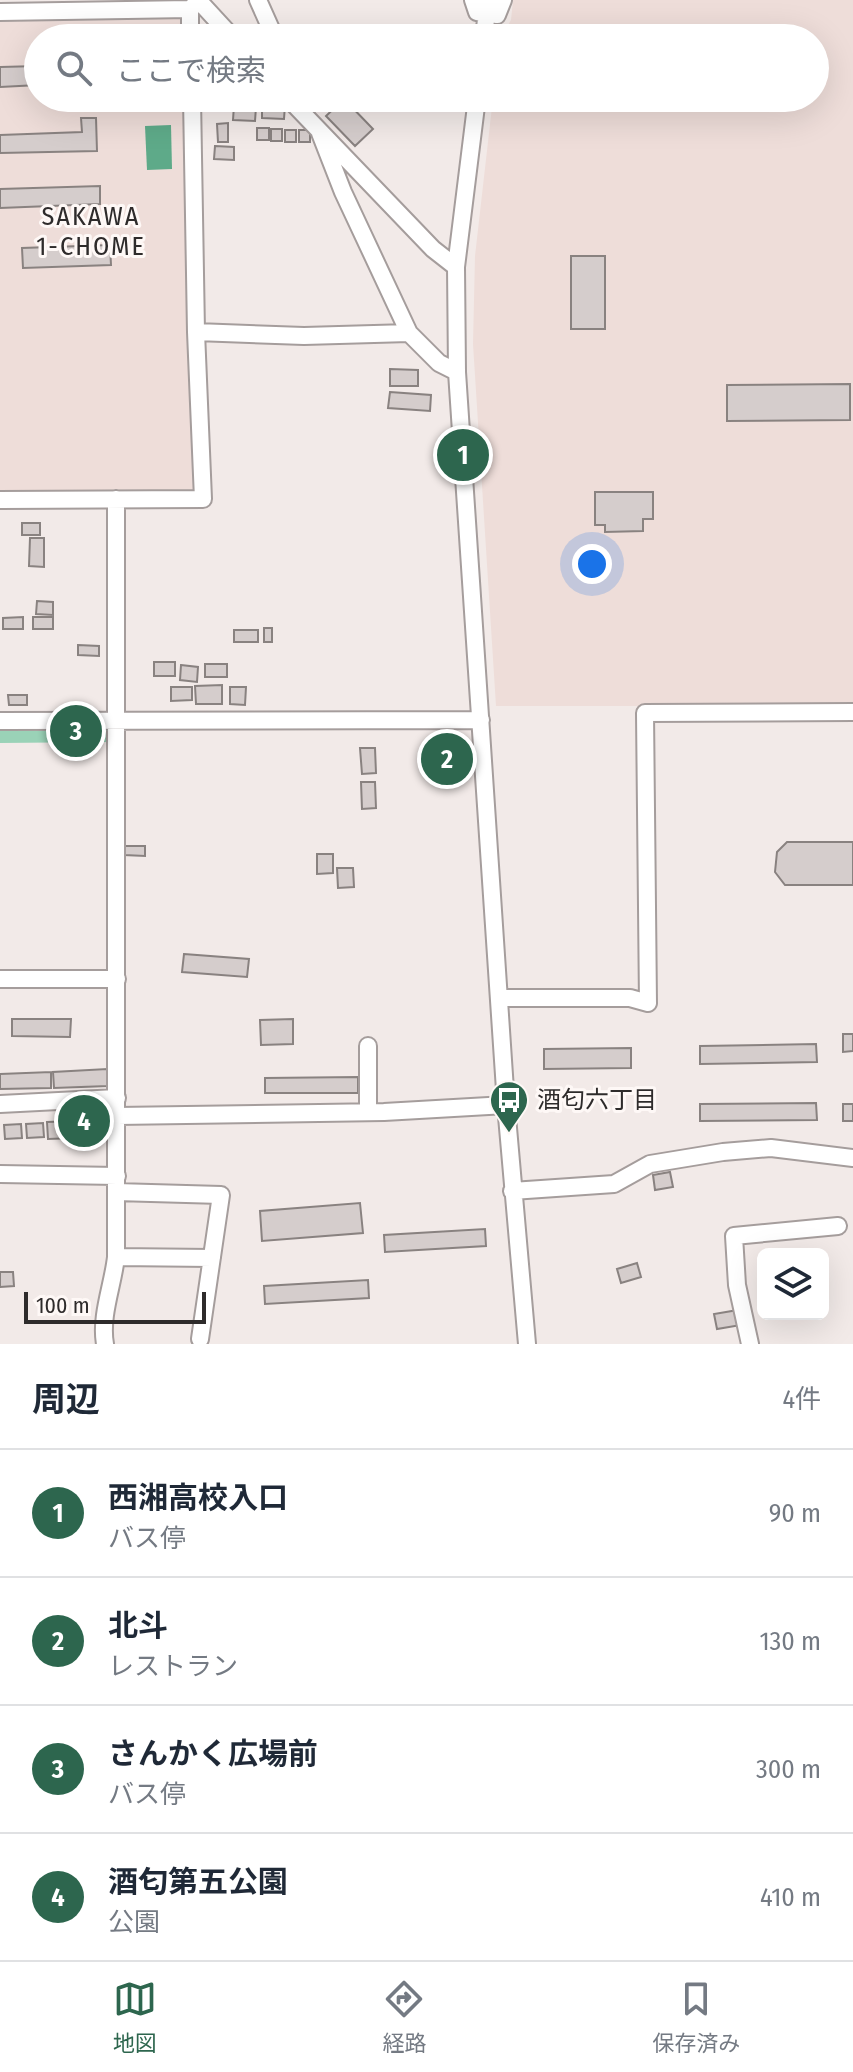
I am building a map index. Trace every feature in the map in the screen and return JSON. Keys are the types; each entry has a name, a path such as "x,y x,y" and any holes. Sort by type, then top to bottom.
{"street":[{"path":"258,0 269,24"},
{"path":"473,0 477,12 487,8 497,15 503,0"},
{"path":"0,12 197,2 219,24"},
{"path":"193,24 197,2"},
{"path":"0,500 203,499 192,112"},
{"path":"305,112 320,133 433,249 456,267"},
{"path":"475,112 456,267 457,372 512,1191 527,1344"},
{"path":"320,133 343,192 409,333 439,363 457,372"},
{"path":"196,332 304,336 409,333"},
{"path":"105,1344 103,1325 116,1257 116,499"},
{"path":"500,1003 630,1008 648,1003 645,713 853,712"},
{"path":"0,721 481,720"},
{"path":"0,979 117,979"},
{"path":"368,1046 368,1112"},
{"path":"0,1104 117,1098"},
{"path":"117,1116 368,1112 506,1105"},
{"path":"512,1191 614,1184 650,1164 723,1152 771,1148 853,1158"},
{"path":"0,1174 221,1195 200,1339"},
{"path":"750,1344 738,1293 734,1236 838,1226"},
{"path":"116,1257 212,1258"}],"shaded area":[{"path":"513,0 853,0 853,706 496,706 473,344 475,256 491,112 829,112 829,24 509,24"},
{"path":"182,16 183,24 24,24 24,112 188,112 201,492 0,497 0,17"},
{"path":"171,125 172,169 147,170 145,126"},
{"path":"109,730 109,742 0,743 0,731"},
{"path":"92,1102 94,1142 76,1143 74,1103"}],"building":[{"path":"24,66 24,86 0,87 0,67"},
{"path":"234,112 256,112 255,121 233,120"},
{"path":"262,112 284,112 284,119 262,118"},
{"path":"330,112 357,112 373,129 355,146 326,116"},
{"path":"81,118 96,118 97,151 0,153 0,135 82,132"},
{"path":"228,123 228,142 218,142 217,124"},
{"path":"257,128 269,128 269,140 257,140"},
{"path":"271,129 282,129 282,141 271,141"},
{"path":"285,130 296,130 296,142 285,142"},
{"path":"299,130 310,130 310,142 299,142"},
{"path":"215,146 234,147 234,160 214,159"},
{"path":"100,186 100,204 0,208 0,189"},
{"path":"110,245 111,265 23,268 22,248"},
{"path":"571,256 605,256 605,329 571,329"},
{"path":"390,369 418,370 418,386 390,386"},
{"path":"850,384 850,420 727,421 727,385"},
{"path":"390,392 431,395 430,411 388,408"},
{"path":"595,492 653,492 653,519 643,519 643,531 605,532 605,525 595,525"},
{"path":"22,523 40,523 40,535 22,535"},
{"path":"30,538 44,538 44,567 29,566"},
{"path":"37,601 53,602 53,615 36,614"},
{"path":"23,617 23,629 3,629 3,618"},
{"path":"33,617 53,617 53,629 33,629"},
{"path":"264,628 272,628 272,642 264,642"},
{"path":"234,630 258,630 258,642 234,642"},
{"path":"78,645 99,646 99,656 78,655"},
{"path":"154,662 175,662 175,676 154,676"},
{"path":"205,664 227,664 227,677 205,677"},
{"path":"181,665 198,667 197,682 180,680"},
{"path":"222,685 222,704 196,704 195,686"},
{"path":"171,687 192,687 192,700 171,701"},
{"path":"230,687 246,687 245,705 230,704"},
{"path":"8,695 27,695 27,705 9,705"},
{"path":"360,748 375,748 376,773 362,774"},
{"path":"361,782 375,782 376,808 362,809"},
{"path":"787,842 853,842 853,885 785,885 775,872 777,852"},
{"path":"124,846 145,846 145,856 124,855"},
{"path":"317,854 333,854 333,873 317,874"},
{"path":"337,868 353,868 354,887 338,888"},
{"path":"184,954 249,959 247,977 182,972"},
{"path":"12,1019 71,1019 70,1037 12,1036"},
{"path":"293,1019 293,1044 261,1045 260,1020"},
{"path":"843,1034 853,1034 853,1051 843,1052"},
{"path":"816,1044 817,1062 700,1064 700,1046"},
{"path":"631,1048 631,1068 544,1069 544,1049"},
{"path":"107,1069 108,1086 54,1088 53,1072"},
{"path":"51,1072 51,1088 0,1089 0,1074"},
{"path":"358,1077 358,1093 265,1093 265,1078"},
{"path":"816,1103 817,1120 700,1121 700,1104"},
{"path":"843,1104 853,1104 853,1121 843,1121"},
{"path":"74,1121 75,1138 48,1139 47,1122"},
{"path":"43,1123 44,1137 27,1138 26,1124"},
{"path":"21,1124 22,1138 5,1139 4,1125"},
{"path":"670,1172 673,1187 655,1190 653,1175"},
{"path":"360,1203 363,1233 262,1241 260,1211"},
{"path":"485,1229 486,1246 385,1252 384,1235"},
{"path":"637,1263 641,1277 621,1283 617,1269"},
{"path":"0,1272 13,1272 14,1286 0,1287"},
{"path":"368,1280 369,1298 265,1304 264,1286"},
{"path":"738,1310 741,1325 717,1329 714,1314"}],"place":[{"name":"西湘高校入口","path":"463,455"},
{"name":"さんかく広場前","path":"76,731"},
{"name":"北斗","path":"447,759"},
{"name":"酒匂第五公園","path":"84,1121"},
{"name":"酒匂六丁目","path":"509,1134"}],"district":[{"name":"SAKAWA 1-CHOME","path":"91,231"}]}
